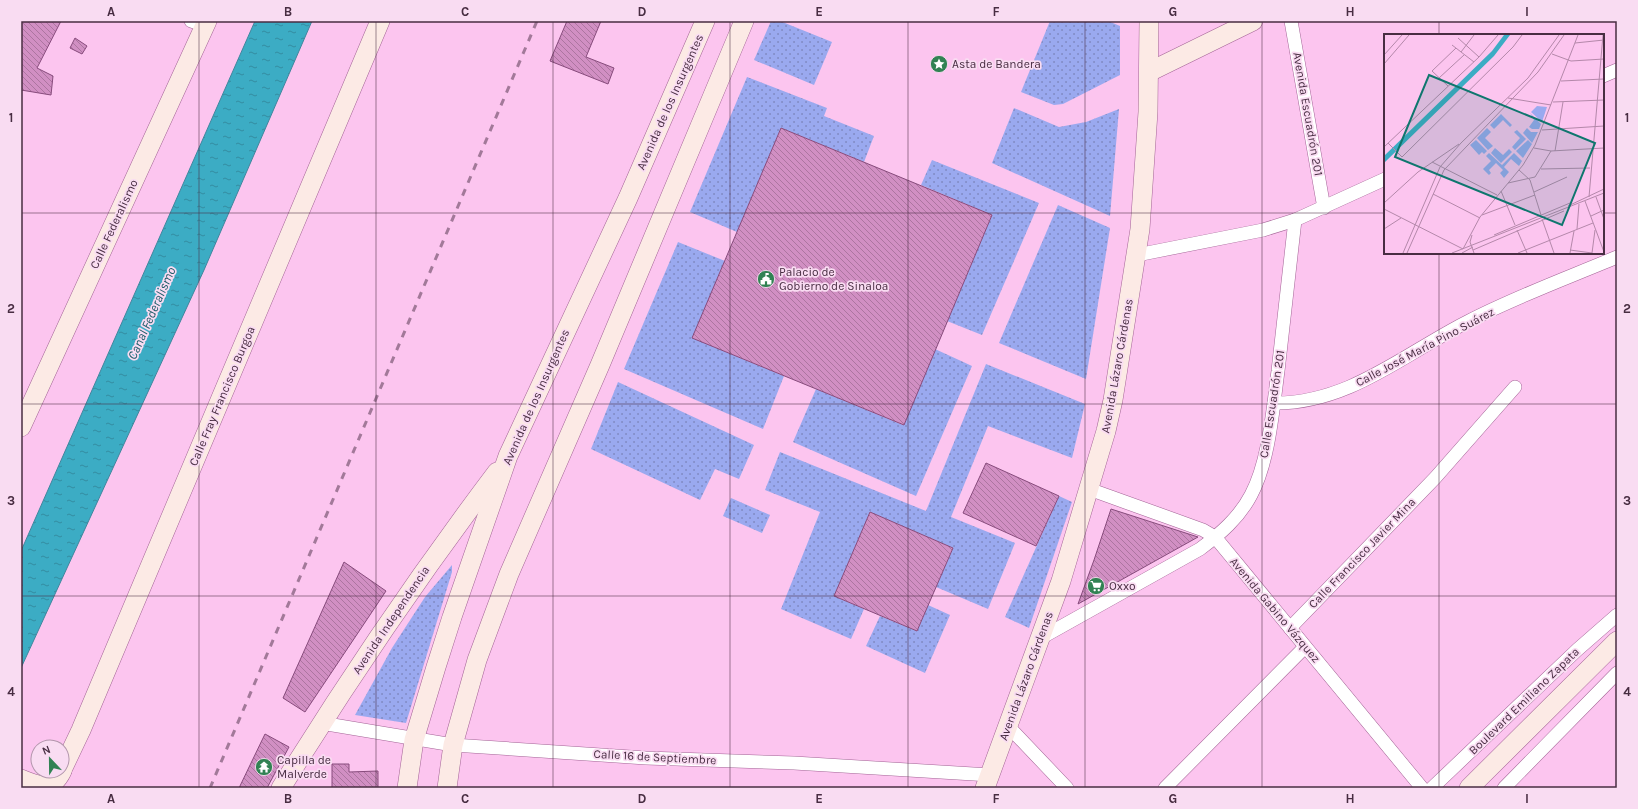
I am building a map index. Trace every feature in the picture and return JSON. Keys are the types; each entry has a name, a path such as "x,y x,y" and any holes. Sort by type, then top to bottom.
{"main road":[{"name":"Calle Fray Francisco Burgoa","path":"70,753 380,21"},
{"name":"Avenida de los Insurgentes","path":"407,788 414,740 452,617 508,456 628,198 705,21"},
{"path":"447,788 453,745 477,660 509,574 600,365 744,21"},
{"name":"Avenida Lázaro Cárdenas","path":"987,781 1060,581 1106,431 1113,400 1136,255 1145,163 1149,72 1149,21"},
{"path":"1149,72 1253,21"},
{"name":"Calle Federalismo","path":"21,427 201,23"},
{"name":"Avenida Independencia","path":"281,788 321,723 447,538 508,456"},
{"name":"Boulevard Emiliano Zapata","path":"1469,788 1617,641"},
{"name":"Calle Fray Francisco Burgoa","path":"21,779 41,786 47,786 55,782 57,779"}],"street":[{"name":"Avenida Escuadrón 201","path":"1291,21 1324,208"},
{"path":"1604,76 1617,70"},
{"path":"1136,255 1248,234 1295,220 1384,179"},
{"name":"Calle Escuadrón 201","path":"1040,639 1200,549 1216,537 1236,518 1252,495 1262,466 1268,441 1274,403 1295,220"},
{"name":"Calle José María Pino Suárez","path":"1274,403 1294,403 1328,395 1350,387 1379,373 1465,323 1491,310 1617,257"},
{"name":"Calle Francisco Javier Mina","path":"1290,628 1435,478 1515,387"},
{"name":"Avenida Gabino Vázquez","path":"1089,489 1203,530 1216,537 1422,788"},
{"name":"Boulevard Emiliano Zapata","path":"1432,788 1617,614"},
{"path":"1165,788 1305,647"},
{"path":"1504,788 1617,673"},
{"name":"Calle 16 de Septiembre","path":"321,723 414,740 453,745 633,757 794,763 987,781"},
{"path":"1008,726 1067,788"}],"shaded area":[{"path":"771,21 780,21 832,42 814,85 754,60"},
{"path":"1050,21 1108,21 1120,26 1120,75 1063,104 1054,105 1021,92"},
{"path":"747,77 827,108 824,116 874,136 864,162 781,128 737,232 690,212"},
{"path":"1014,108 1059,127 1086,122 1119,109 1110,216 992,163"},
{"path":"932,160 1039,203 982,335 947,321 992,215 921,185"},
{"path":"1058,205 1110,228 1086,379 999,343"},
{"path":"678,242 725,261 693,338 784,376 763,429 624,369"},
{"path":"935,349 972,366 916,496 793,442 816,389 903,425"},
{"path":"986,364 1085,404 1072,458 988,426 951,517 1015,543 988,609 936,587 953,548 870,512 834,596 864,609 851,639 781,609 820,512 765,490 780,452 926,511"},
{"path":"618,382 754,445 739,479 715,469 700,500 591,449"},
{"path":"1059,496 1072,502 1029,628 1005,617"},
{"path":"731,498 770,515 762,533 723,516"},
{"path":"452,565 452,572 406,723 355,715 392,648 425,597"},
{"path":"928,605 950,615 925,673 866,646 880,616 917,631"}],"water":[{"name":"Canal Federalismo","path":"255,21 312,21 204,270 21,668 21,551"}],"building":[{"path":"21,21 61,21 37,68 53,76 51,95 21,90"},
{"path":"567,21 601,21 586,57 614,68 608,84 550,61"},
{"path":"75,38 87,46 82,54 70,48"},
{"name":"Palacio de Gobierno de Sinaloa","path":"781,128 992,215 904,425 692,338"},
{"path":"986,463 1059,496 1036,546 963,513"},
{"path":"1111,509 1198,537 1078,604 1094,560"},
{"path":"870,512 953,548 917,631 834,596"},
{"path":"344,562 386,591 305,712 283,698"},
{"name":"Capilla de Malverde","path":"265,734 289,747 267,788 239,788"},
{"path":"332,764 349,764 349,772 378,771 378,788 332,788"}],"railway":[{"path":"210,788 537,21"}],"place":[{"name":"Asta de Bandera","path":"939,64"},
{"name":"Palacio de Gobierno de Sinaloa","path":"766,279"},
{"name":"Oxxo","path":"1096,586"},
{"name":"Capilla de Malverde","path":"264,767"}]}
